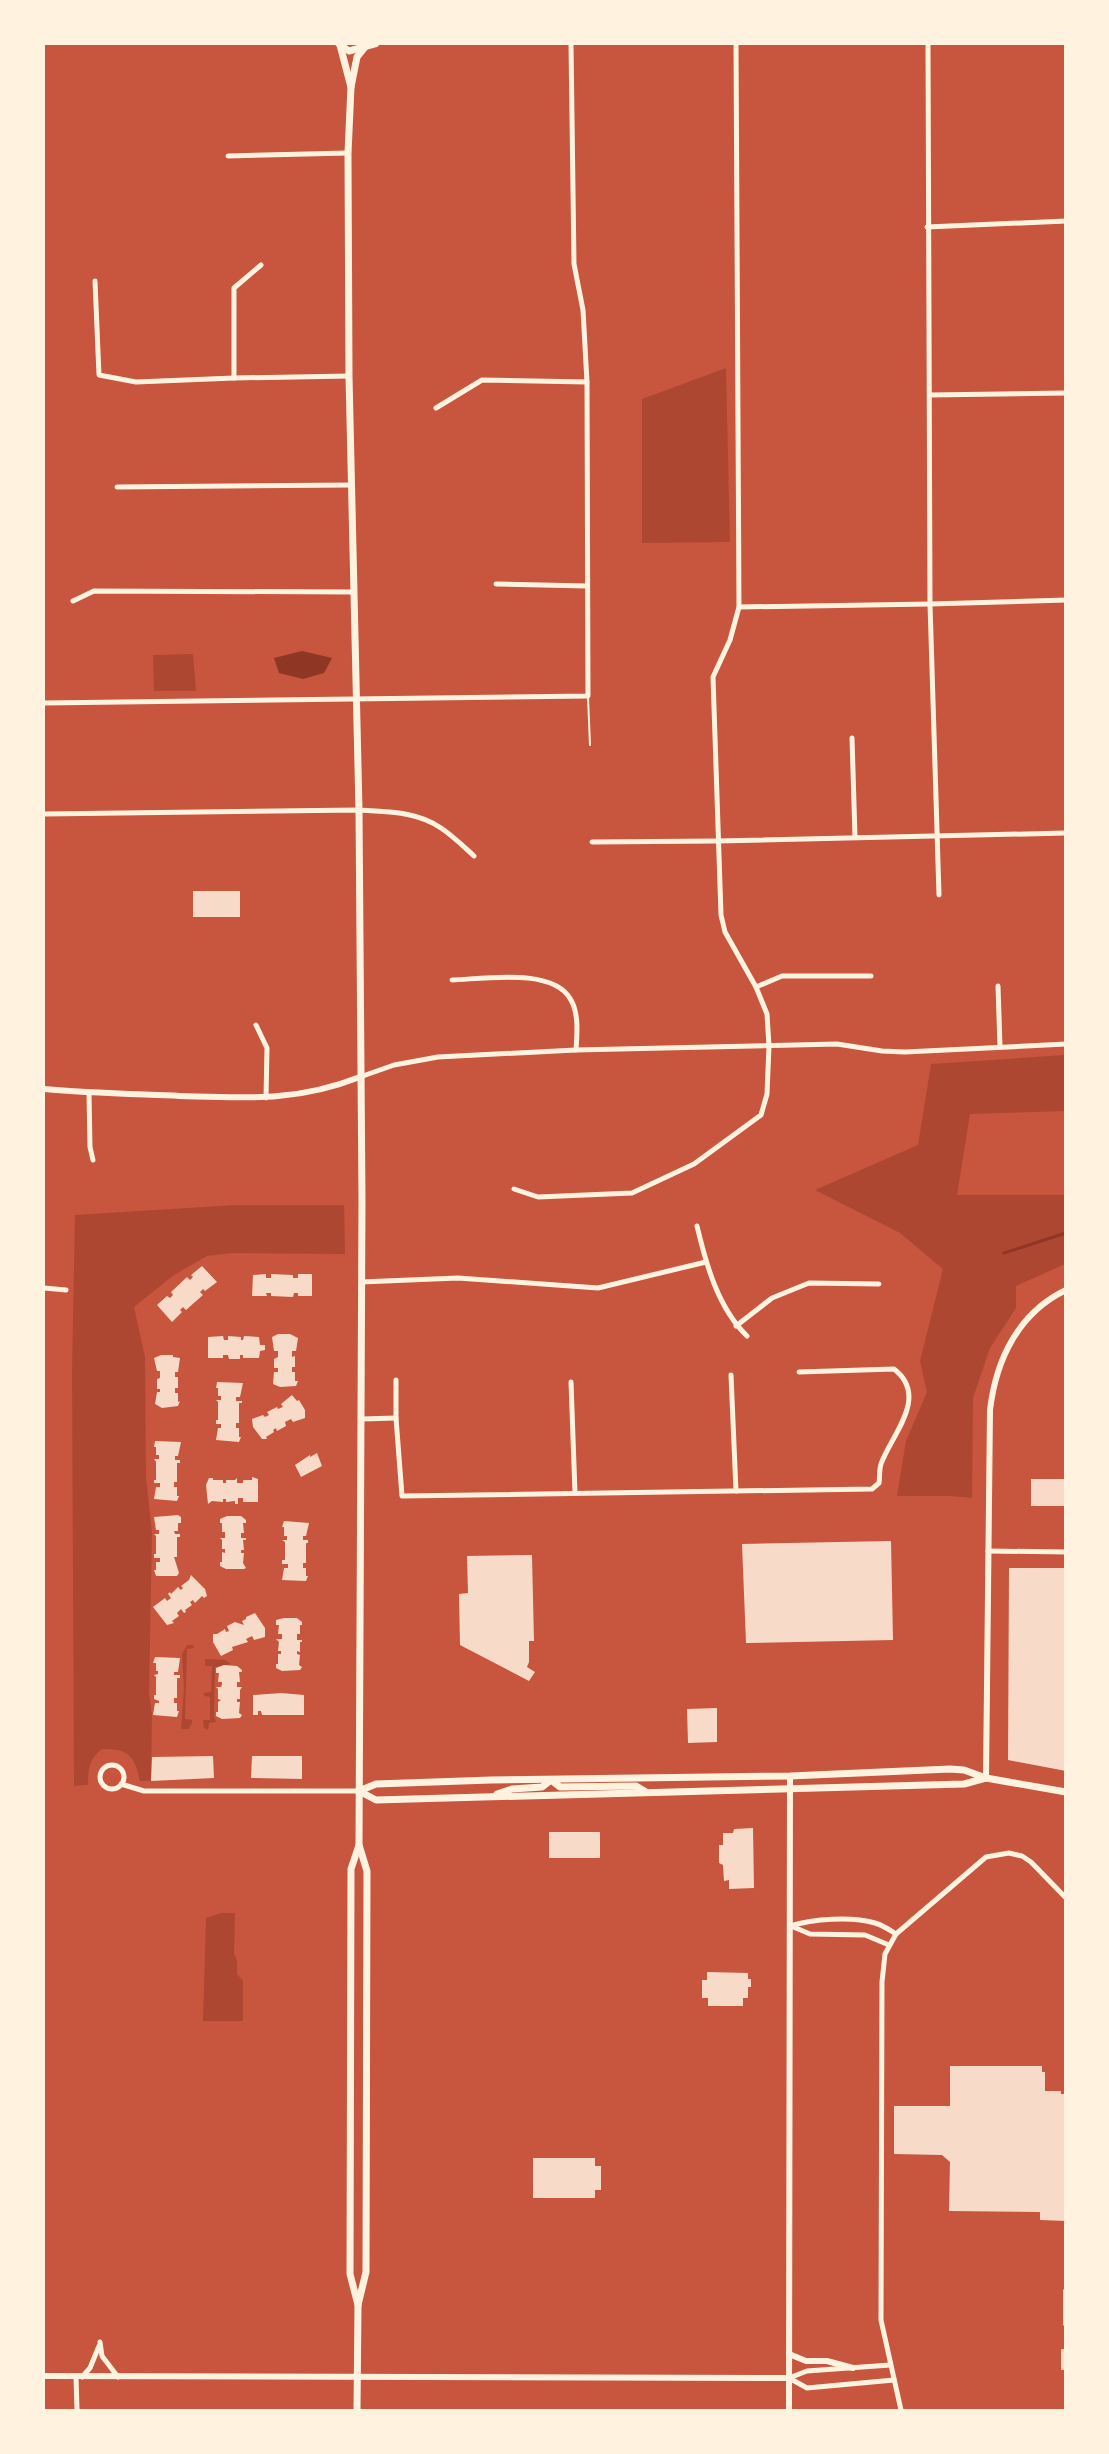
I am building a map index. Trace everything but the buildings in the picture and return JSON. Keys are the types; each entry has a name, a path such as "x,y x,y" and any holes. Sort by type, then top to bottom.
{"main road":[{"path":"340,44 350,51 366,46"},
{"path":"340,44 351,87"},
{"path":"358,2305 350,2274 349,2184 351,1869 358,1845 362,1419 359,810 349,376 348,153 351,87 357,57 366,46"},
{"path":"359,1791 376,1784 790,1776 950,1769 1065,1792"},
{"path":"359,1791 376,1800 964,1784 986,1778"},
{"path":"551,1780 561,1787 636,1786 646,1792"},
{"path":"489,1797 512,1789 542,1787 551,1780"},
{"path":"357,2410 358,2305 366,2272 367,1871 358,1845"}],"street":[{"path":"366,46 376,44"},
{"path":"44,703 588,696 586,382 583,310 574,264 571,44"},
{"path":"514,1189 537,1197 632,1193 694,1164 761,1114 767,1094 769,1046 767,1014 756,987 725,932 721,915 713,677 730,640 739,607 736,44"},
{"path":"928,44 930,604 939,895"},
{"path":"228,156 348,153"},
{"path":"927,227 1065,221"},
{"path":"234,378 234,288 261,265"},
{"path":"95,281 99,375 136,382 349,376"},
{"path":"436,408 482,380 586,382"},
{"path":"930,395 1065,393"},
{"path":"117,487 351,485"},
{"path":"496,584 586,586"},
{"path":"73,601 94,591 353,592"},
{"path":"739,607 1065,600"},
{"path":"852,738 855,837"},
{"path":"44,814 359,810 405,813 426,819 442,828 474,856"},
{"path":"592,842 1065,833"},
{"path":"756,987 782,976 871,976"},
{"path":"452,980 534,978 550,982 562,989 571,999 576,1022 576,1050"},
{"path":"998,986 1000,1046"},
{"path":"256,1025 267,1048 266,1098"},
{"path":"44,1089 88,1093 266,1098 308,1093 394,1065 438,1057 576,1050 837,1044 882,1052 905,1052 1065,1044"},
{"path":"88,1093 90,1147 93,1160"},
{"path":"697,1226 706,1262 736,1326 747,1336"},
{"path":"361,1282 458,1278 598,1288 706,1262"},
{"path":"736,1326 772,1298 809,1283 879,1284"},
{"path":"44,1288 66,1290"},
{"path":"986,1778 990,1410 993,1383 1003,1355 1017,1331 1036,1310 1065,1290"},
{"path":"396,1380 396,1418 402,1496 872,1489 879,1483 880,1465 902,1424 909,1404 909,1388 903,1376 894,1370 799,1372"},
{"path":"731,1375 736,1491"},
{"path":"571,1382 575,1493"},
{"path":"362,1419 396,1418"},
{"path":"988,1551 1065,1552"},
{"path":"121,1784 124,1776 121,1769 110,1766 103,1770 100,1777 105,1786 112,1789 121,1784 144,1791 359,1791"},
{"path":"789,2410 790,1776"},
{"path":"901,2410 881,2320 880,2304 882,1982 883,1964 889,1945 896,1934 977,1863 996,1854 1022,1856 1031,1862 1065,1898"},
{"path":"790,1926 811,1920 865,1921 875,1923 896,1934"},
{"path":"790,1926 810,1934 865,1935 889,1945"},
{"path":"77,2410 79,2377 97,2356 100,2342 102,2356 118,2377"},
{"path":"789,2354 806,2361 826,2361 853,2368"},
{"path":"44,2376 789,2378 807,2371 890,2365"},
{"path":"789,2378 807,2388 894,2380"}],"lane":[{"path":"588,696 590,745"}],"shaded area":[{"path":"726,368 730,542 642,543 642,399"},
{"path":"302,651 332,658 324,673 303,679 279,673 274,658"},
{"path":"193,654 196,691 154,691 153,655"},
{"path":"1065,1055 1065,1111 970,1114 957,1195 1065,1195 1065,1264 1016,1286 1016,1308 990,1348 973,1398 972,1498 897,1496 906,1441 927,1392 920,1361 943,1269 900,1233 815,1190 918,1145 931,1064"},
{"path":"235,1205 344,1205 345,1254 233,1253 207,1256 174,1275 134,1307 145,1357 146,1477 152,1533 149,1693 152,1715 151,1781 140,1781 133,1760 125,1752 102,1749 90,1765 88,1785 74,1786 72,1372 75,1215"},
{"path":"187,1645 193,1645 194,1648 187,1649 185,1719 192,1720 192,1723 189,1729 181,1729 184,1688 182,1654"},
{"path":"205,1659 225,1660 231,1664 215,1667 214,1716 216,1722 209,1723 208,1730 204,1728 203,1720 210,1720 210,1697 204,1696 204,1693 211,1692 212,1666 205,1666"},
{"path":"221,1913 235,1913 234,1953 237,1961 237,1974 243,1981 243,2021 203,2021 206,1918"}],"waterway":[{"path":"1004,1253 1066,1233"}]}
